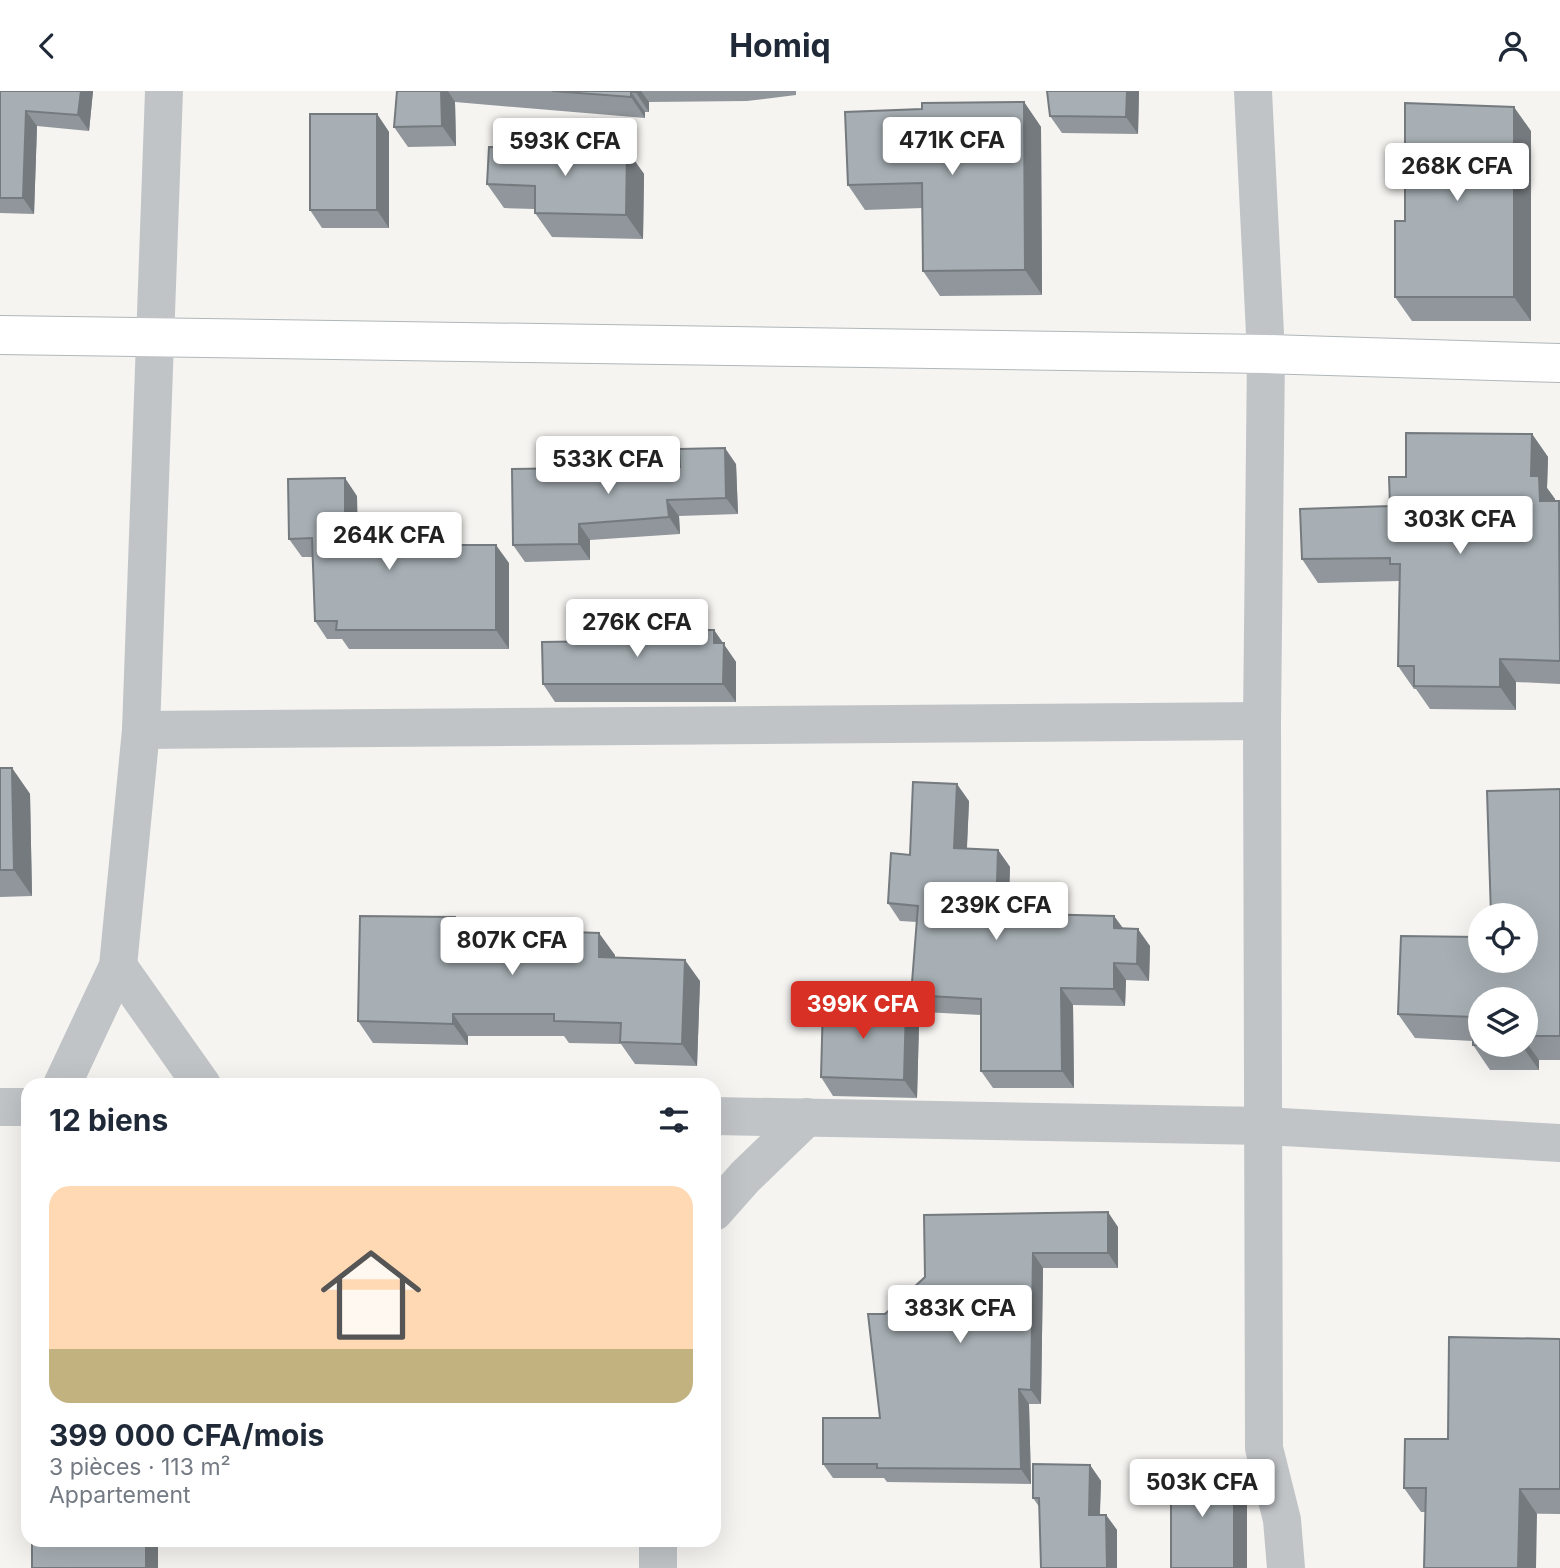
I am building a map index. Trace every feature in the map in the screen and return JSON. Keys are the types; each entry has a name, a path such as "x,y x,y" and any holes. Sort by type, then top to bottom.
{"main road":[{"path":"0,335 1266,355 1560,363"}],"street":[{"path":"65,1078 118,966 141,730 164,91"},
{"path":"1253,91 1266,355 1262,721 1264,1448 1282,1520 1286,1568"},
{"path":"141,730 1262,721"},
{"path":"118,966 197,1078"},
{"path":"0,1107 21,1107"},
{"path":"721,1116 1265,1126 1560,1143"},
{"path":"721,1204 807,1117"},
{"path":"658,1568 659,1547"}],"building":[{"path":"0,91 81,91 78,115 26,111 23,198 0,198"},
{"path":"397,91 441,91 442,126 394,127"},
{"path":"552,91 635,92 631,92 631,97"},
{"path":"1047,91 1127,91 1126,117 1050,116"},
{"path":"1024,102 1025,270 923,271 922,183 848,185 845,112 922,109 922,103"},
{"path":"1405,103 1514,107 1514,297 1395,297 1395,221 1405,221"},
{"path":"310,114 377,114 377,210 310,210"},
{"path":"489,147 627,150 626,215 535,213 535,186 487,184"},
{"path":"1406,433 1532,434 1531,476 1539,476 1540,501 1559,501 1560,661 1500,659 1500,687 1414,686 1414,666 1398,666 1400,564 1390,564 1390,558 1302,559 1300,509 1390,506 1389,477 1406,477"},
{"path":"725,448 726,498 667,500 669,517 579,524 579,544 513,545 512,469 578,468 578,474 680,467 679,449"},
{"path":"345,478 345,545 496,545 496,630 336,630 337,621 315,621 312,538 289,539 288,479"},
{"path":"609,630 714,630 714,643 724,643 723,684 543,684 542,642 609,641"},
{"path":"0,768 12,768 14,870 0,870"},
{"path":"913,782 957,784 954,848 998,850 996,913 1114,916 1114,928 1138,929 1137,964 1114,963 1114,989 1061,988 1062,1071 981,1071 981,999 911,995 918,906 888,903 891,853 910,855"},
{"path":"1560,789 1560,1036 1538,1036 1538,987 1468,987 1468,1017 1398,1014 1401,936 1468,937 1468,973 1538,973 1538,903 1491,903 1487,791"},
{"path":"360,916 455,917 455,926 545,926 545,931 599,933 599,957 685,960 682,1044 620,1042 621,1023 554,1021 554,1014 453,1014 453,1024 358,1021"},
{"path":"823,1003 906,1006 904,1080 821,1077"},
{"path":"1108,1212 1108,1253 1033,1253 1031,1390 1019,1389 1021,1469 877,1468 877,1464 823,1464 823,1418 880,1418 868,1314 885,1314 925,1277 924,1215"},
{"path":"1449,1337 1560,1339 1560,1489 1520,1489 1518,1568 1424,1568 1426,1488 1404,1488 1405,1439 1448,1439"},
{"path":"1033,1464 1090,1465 1089,1515 1106,1515 1107,1568 1041,1568 1039,1498 1033,1498"},
{"path":"1171,1469 1234,1469 1234,1568 1171,1568"},
{"path":"32,1547 146,1547 146,1568 32,1568"}]}
